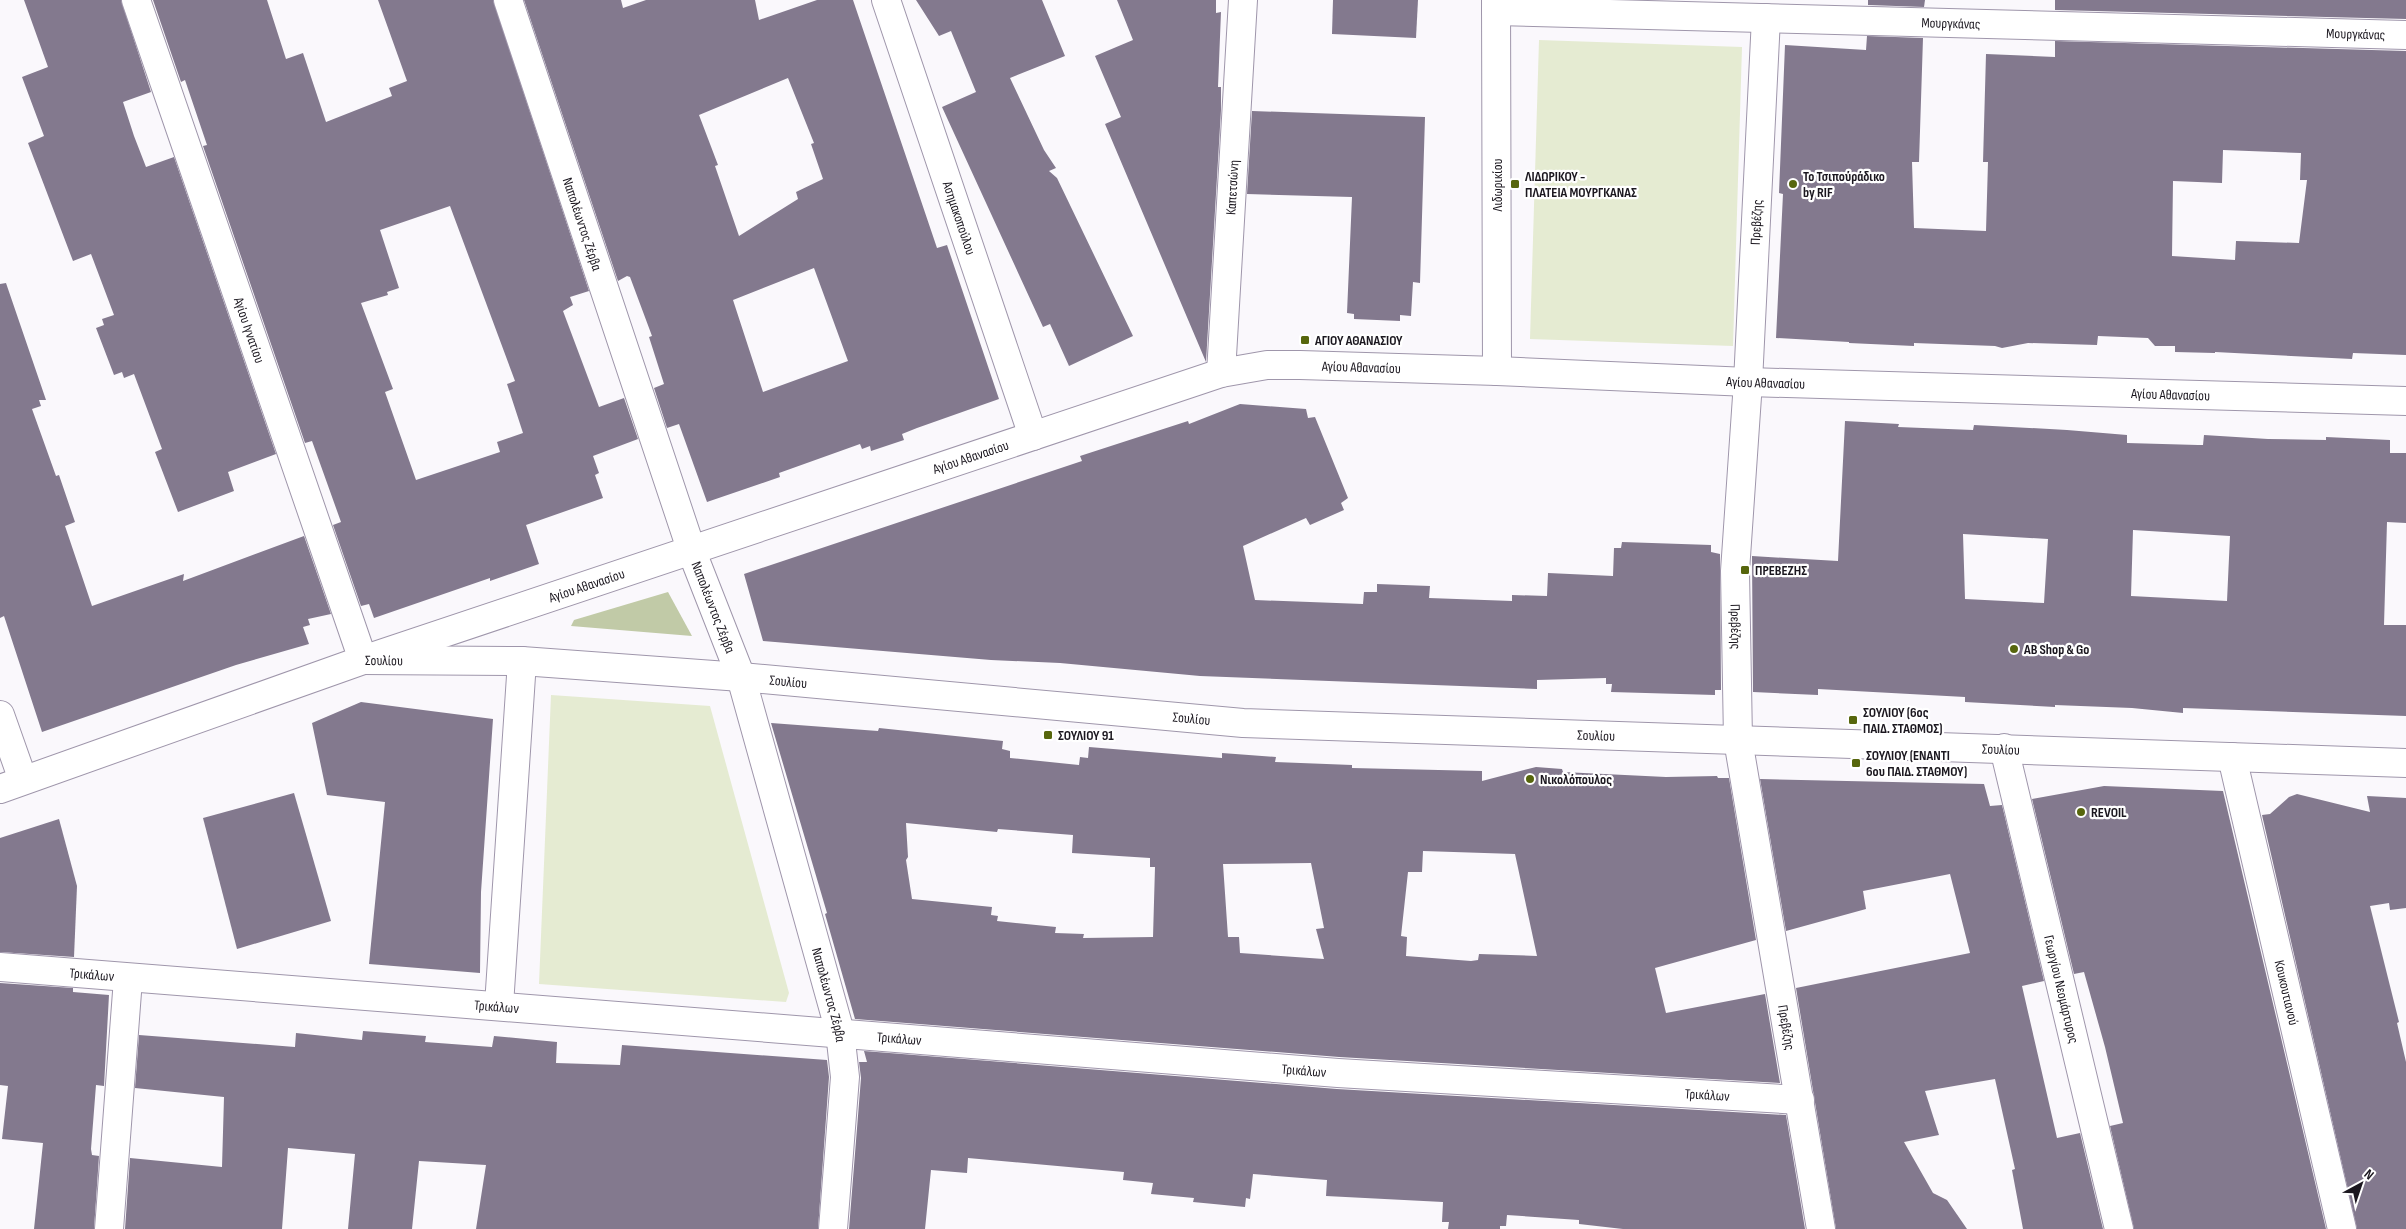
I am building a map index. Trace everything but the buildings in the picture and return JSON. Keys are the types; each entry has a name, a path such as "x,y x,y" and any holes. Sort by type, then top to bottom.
{"street":[{"name":"Αγίου Ιγνατίου","path":"136,0 363,660"},
{"name":"Ναπολέωντος Ζέρβα","path":"508,0 692,552 741,677 840,1032 845,1077 832,1229"},
{"name":"Ασημακοπούλου","path":"886,0 1033,436"},
{"name":"Καπετσώνη","path":"1221,373 1243,0"},
{"name":"Μουργκάνας","path":"1496,5 1766,18 2406,35"},
{"name":"Λιδωρικίου","path":"1496,5 1497,371"},
{"name":"Πρεβέζης","path":"1766,18 1748,382 1735,571 1738,740 1821,1229"},
{"name":"Αγίου Αθανασίου","path":"363,660 692,552 1221,373 1267,365 1497,371 1748,382 2406,401"},
{"name":"Σουλίου","path":"12,784 363,660 522,661 741,677 1243,723 2406,763"},
{"path":"499,1005 522,661"},
{"path":"0,715 12,784"},
{"name":"Γεωργίου Νεομάρτυρος","path":"2004,748 2119,1229"},
{"name":"Κουκουτιανού","path":"2232,757 2342,1229"},
{"name":"Τρικάλων","path":"0,967 128,979 499,1005 1338,1072 1800,1100"},
{"path":"109,1229 128,979"}],"green space":[{"path":"1539,40 1742,47 1733,346 1530,339"},
{"path":"668,592 692,636 571,626 574,620"},
{"path":"551,695 710,706 789,993 786,1002 539,984"}],"place":[{"name":"ΛΙΔΩΡΙΚΟΥ - ΠΛΑΤΕΙΑ ΜΟΥΡΓΚΑΝΑΣ","path":"1515,184"},
{"name":"To Τσιπούράδικο by RIF","path":"1793,184"},
{"name":"ΑΓΙΟΥ ΑΘΑΝΑΣΙΟΥ","path":"1305,340"},
{"name":"ΠΡΕΒΕΖΗΣ","path":"1745,570"},
{"name":"AB Shop & Go","path":"2014,649"},
{"name":"ΣΟΥΛΙΟΥ (6ος ΠΑΙΔ. ΣΤΑΘΜΟΣ)","path":"1853,720"},
{"name":"ΣΟΥΛΙΟΥ 91","path":"1048,735"},
{"name":"ΣΟΥΛΙΟΥ (ΕΝΑΝΤΙ 6ου ΠΑΙΔ. ΣΤΑΘΜΟΥ)","path":"1856,763"},
{"name":"Νικολόπουλος","path":"1530,779"},
{"name":"REVOIL","path":"2081,812"}]}
